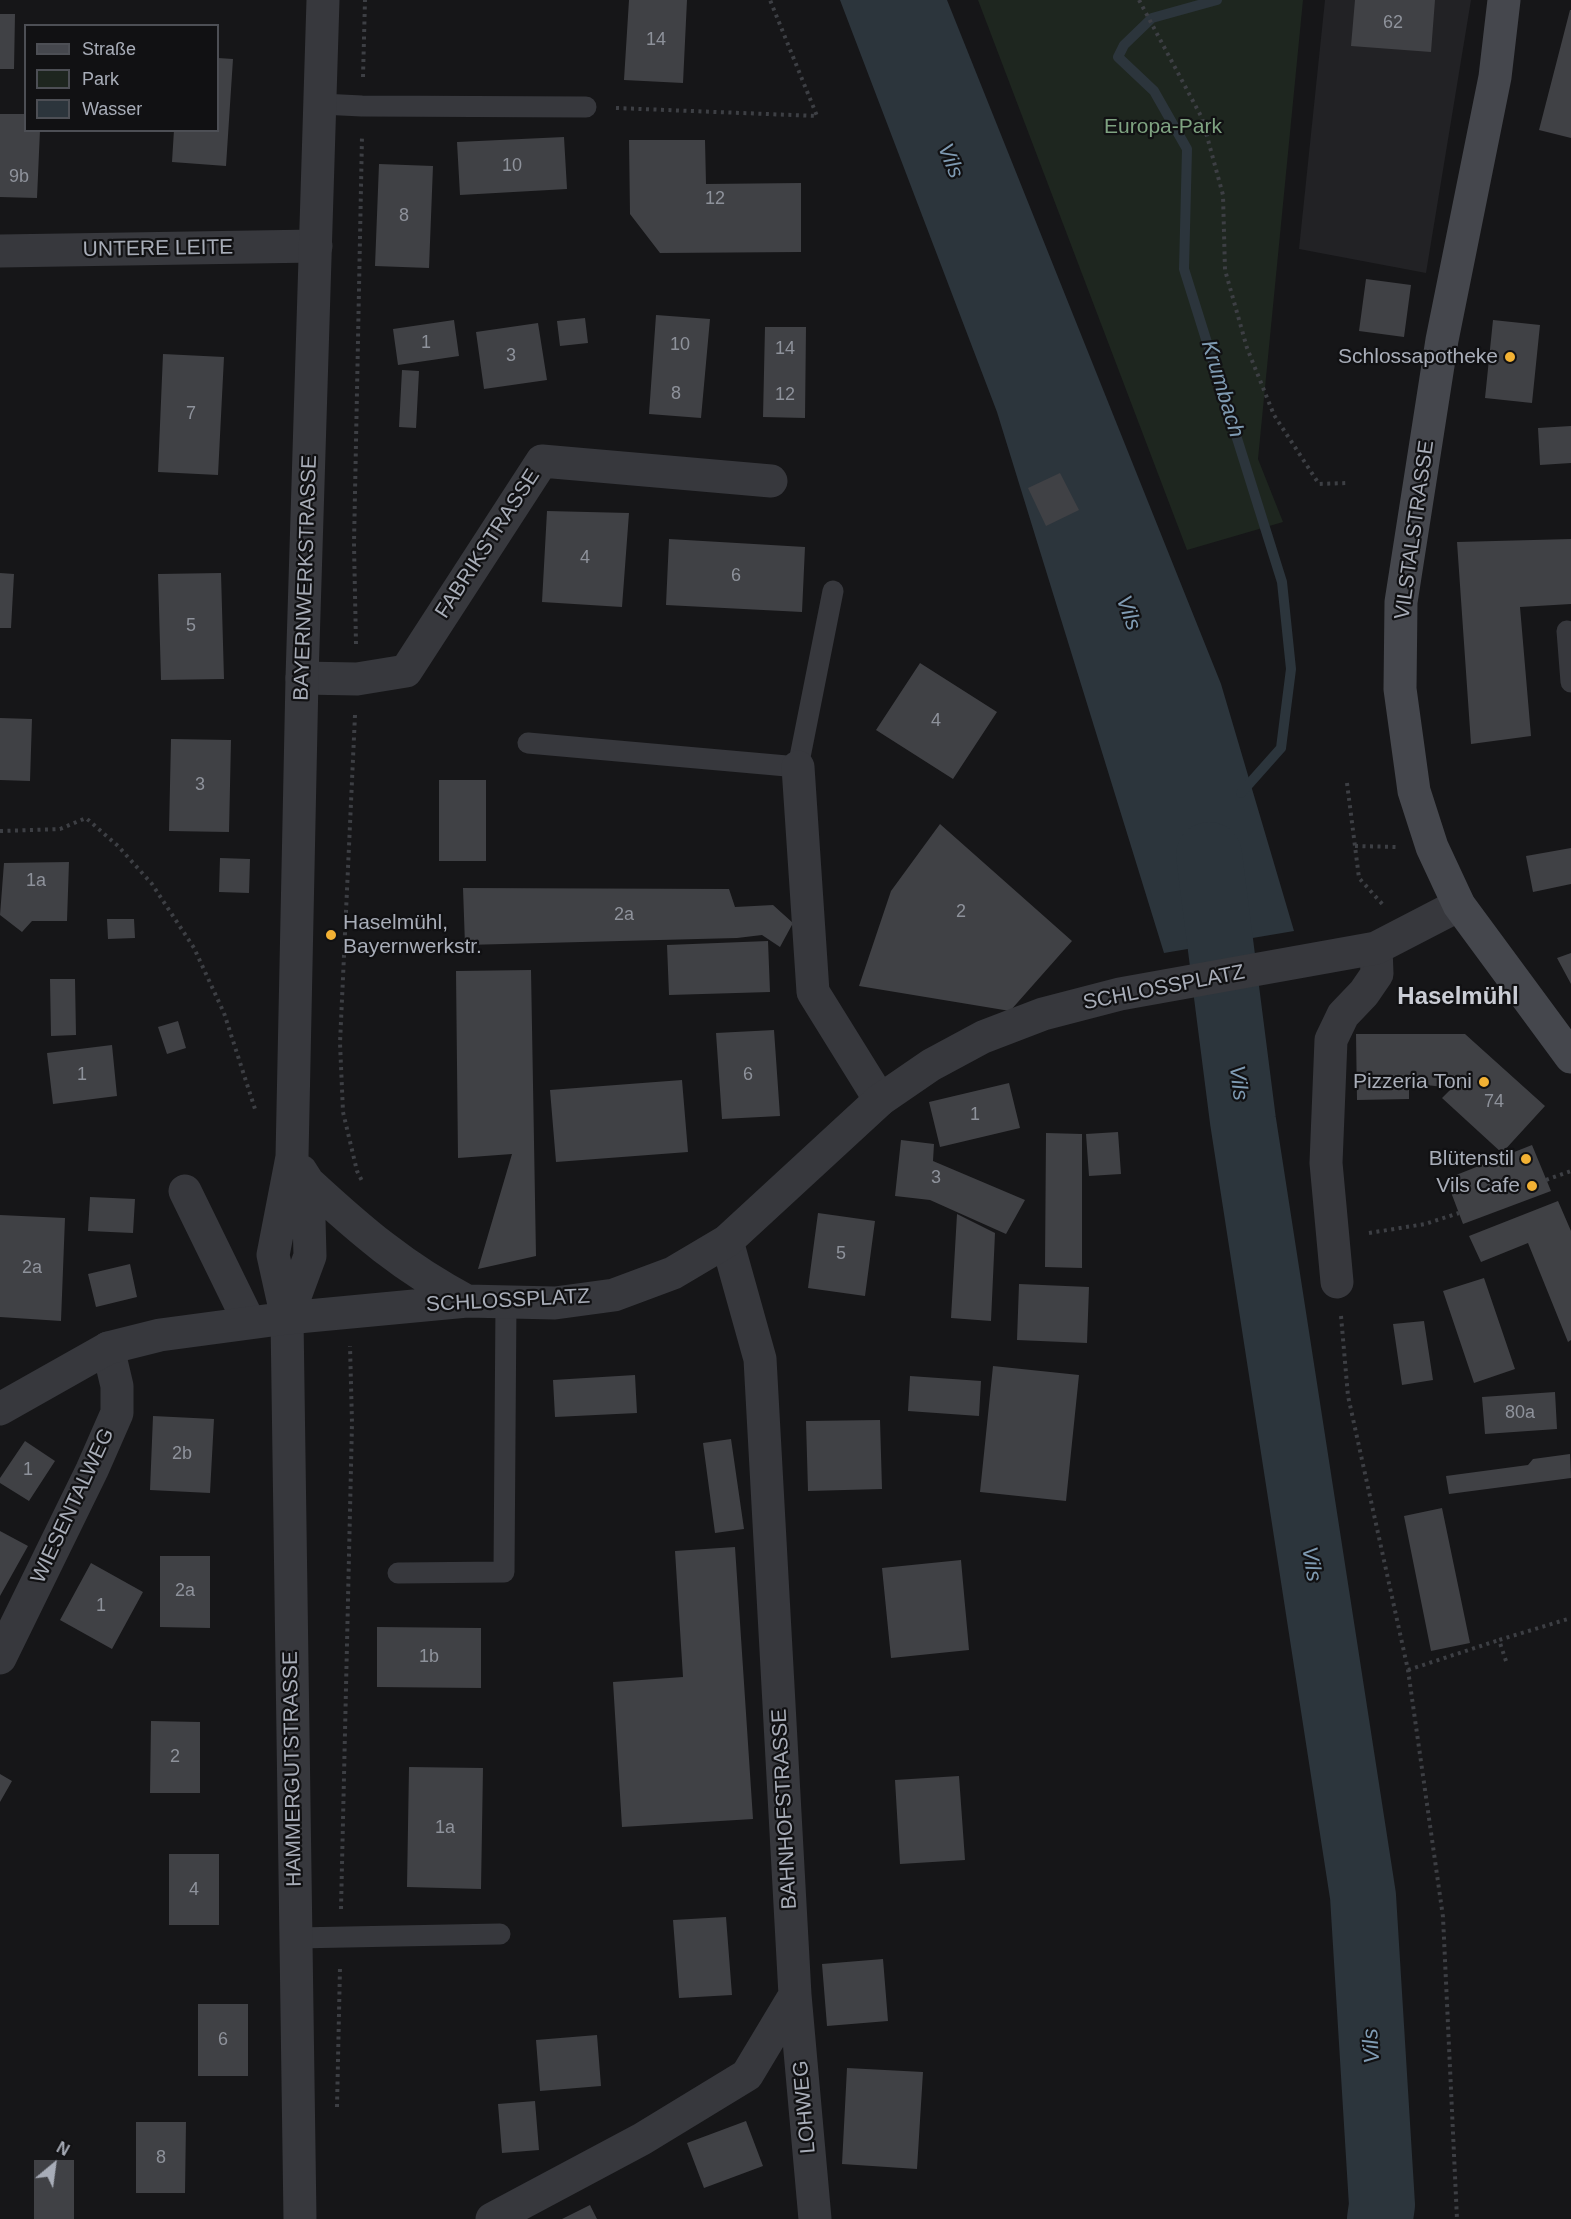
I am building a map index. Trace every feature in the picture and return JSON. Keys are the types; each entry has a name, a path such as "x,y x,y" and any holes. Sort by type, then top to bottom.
{"main road":[{"name":"VILSTALSTRASSE","path":"1504,0 1495,77 1442,340 1401,602 1400,688 1414,791 1432,847 1459,905 1571,1057"}],"street":[{"name":"BAYERNWERKSTRASSE","path":"287,1318 273,1255 300,1169 302,678 323,0"},
{"name":"UNTERE LEITE","path":"0,251 316,246"},
{"name":"FABRIKSTRASSE","path":"302,678 357,679 406,671 542,461 771,481"},
{"path":"798,767 813,992 880,1100"},
{"name":"SCHLOSSPLATZ","path":"0,1409 108,1348 160,1335 249,1322 466,1301 555,1303 614,1295 673,1273 727,1241 880,1100 931,1065 983,1037 1043,1014 1120,994 1340,956 1388,942 1459,905"},
{"path":"1337,1282 1326,1163 1331,1040 1343,1016 1364,993 1377,974 1388,942"},
{"path":"300,1169 365,1234 431,1282 466,1301"},
{"path":"185,1191 249,1322"},
{"name":"BAHNHOFSTRASSE","path":"727,1241 760,1359 795,1995"},
{"name":"HAMMERGUTSTRASSE","path":"287,1318 300,2219"},
{"name":"WIESENTALWEG","path":"0,1658 87,1480 117,1413 117,1386 108,1348"},
{"path":"492,2219 642,2139 747,2075 795,1995"},
{"name":"LOHWEG","path":"795,1995 815,2219"}],"lane":[{"path":"321,104 586,107"},
{"path":"528,743 798,767 833,591"},
{"path":"1567,631 1571,682"},
{"path":"398,1573 504,1572 506,1301"},
{"path":"296,1938 500,1934"}],"path":[{"path":"365,0 354,544 357,679 340,1043 343,1112 357,1171 367,1190"},
{"path":"586,107 817,116 770,0"},
{"path":"1139,0 1202,118 1223,195 1225,270 1247,348 1274,415 1319,484 1348,483"},
{"path":"1347,783 1359,878 1382,903 1388,942"},
{"path":"0,831 60,829 86,818 118,846 152,884 194,948 224,1013 258,1117"},
{"path":"1546,1180 1571,1171"},
{"path":"1333,1239 1425,1224 1458,1213"},
{"path":"1337,1282 1348,1396 1408,1670 1443,1917 1457,2219"},
{"path":"337,2112 352,1424 349,1312"},
{"path":"1408,1670 1571,1618"},
{"path":"1499,1640 1506,1661"}],"shaded area":[{"path":"1325,0 1471,0 1426,273 1299,249"}],"green space":[{"name":"Europa-Park","path":"978,0 1303,0 1258,459 1283,522 1187,550"}],"water":[{"path":"840,0 947,0 1221,684 1294,931 1164,953 997,412"}],"building":[{"path":"629,0 687,0 683,83 624,80"},
{"path":"1355,0 1435,0 1431,52 1351,46"},
{"path":"1571,10 1571,138 1539,130"},
{"path":"0,14 15,14 14,69 0,69"},
{"path":"219,58 233,59 226,166 172,162 174,132 219,132"},
{"path":"0,114 24,114 24,132 40,132 37,198 0,197"},
{"path":"564,137 567,189 460,195 457,142"},
{"path":"629,140 705,140 706,184 801,183 801,252 660,253 630,214"},
{"path":"379,164 433,166 429,268 375,266"},
{"path":"1366,279 1411,285 1404,337 1359,331"},
{"path":"656,315 710,319 701,418 649,414"},
{"path":"585,318 588,343 560,346 557,321"},
{"path":"454,320 459,356 398,365 393,329"},
{"path":"1493,320 1540,325 1532,403 1485,398"},
{"path":"538,323 547,380 484,389 476,332"},
{"path":"765,327 806,327 805,418 763,417"},
{"path":"163,354 224,357 218,475 158,472"},
{"path":"402,370 419,371 416,428 399,427"},
{"path":"1571,426 1571,463 1540,465 1538,428"},
{"path":"1060,473 1079,510 1046,526 1028,488"},
{"path":"547,511 629,513 622,607 542,602"},
{"path":"669,539 805,547 802,612 666,605"},
{"path":"1571,539 1571,604 1520,607 1531,736 1471,744 1457,542"},
{"path":"0,573 14,574 11,628 0,628"},
{"path":"221,573 224,679 161,680 158,574"},
{"path":"920,663 997,712 953,779 876,730"},
{"path":"0,718 32,719 30,781 0,780"},
{"path":"171,739 231,740 229,832 169,831"},
{"path":"439,780 486,780 486,861 439,861"},
{"path":"940,824 1072,941 1010,1011 859,986 891,891"},
{"path":"1571,848 1571,884 1533,892 1526,856"},
{"path":"220,858 250,859 249,893 219,892"},
{"path":"69,862 67,921 32,921 22,932 0,915 4,863"},
{"path":"463,888 729,889 735,907 773,905 793,923 780,947 762,935 737,938 465,945"},
{"path":"107,919 134,919 135,938 108,939"},
{"path":"768,941 770,992 669,995 667,945"},
{"path":"1571,953 1571,984 1557,958"},
{"path":"531,970 536,1256 478,1269 512,1154 458,1158 456,971"},
{"path":"50,979 75,979 76,1035 51,1036"},
{"path":"178,1021 186,1048 167,1054 158,1027"},
{"path":"774,1030 780,1116 722,1119 716,1033"},
{"path":"1356,1034 1465,1034 1545,1106 1502,1153 1442,1098 1452,1088 1409,1083 1409,1099 1357,1100"},
{"path":"112,1045 117,1096 53,1104 47,1053"},
{"path":"682,1080 688,1152 556,1162 550,1090"},
{"path":"1009,1083 1020,1128 940,1147 929,1102"},
{"path":"1118,1132 1121,1174 1089,1176 1086,1134"},
{"path":"1046,1133 1082,1134 1082,1268 1045,1267"},
{"path":"901,1140 934,1144 933,1161 1025,1200 1006,1234 930,1200 895,1196"},
{"path":"1532,1145 1551,1191 1463,1224 1446,1179"},
{"path":"90,1197 135,1199 133,1233 88,1231"},
{"path":"1558,1201 1571,1231 1571,1340 1568,1342 1528,1243 1481,1262 1469,1236"},
{"path":"818,1213 875,1221 865,1296 808,1288"},
{"path":"957,1214 995,1233 991,1321 951,1318"},
{"path":"0,1215 65,1218 61,1321 0,1317"},
{"path":"130,1264 137,1297 96,1307 88,1274"},
{"path":"1484,1278 1515,1369 1474,1383 1443,1291"},
{"path":"1019,1284 1089,1287 1087,1343 1017,1340"},
{"path":"1424,1321 1433,1380 1402,1385 1393,1324"},
{"path":"993,1366 1079,1375 1066,1501 980,1492"},
{"path":"635,1375 637,1413 555,1417 553,1380"},
{"path":"910,1376 981,1381 979,1416 908,1411"},
{"path":"1555,1392 1557,1429 1485,1434 1482,1397"},
{"path":"153,1416 214,1419 210,1493 150,1490"},
{"path":"880,1420 882,1489 808,1491 806,1421"},
{"path":"731,1439 744,1529 715,1533 703,1443"},
{"path":"25,1441 55,1461 29,1501 0,1483 0,1478"},
{"path":"1570,1454 1571,1478 1449,1494 1446,1476 1528,1465 1533,1459"},
{"path":"1442,1508 1470,1643 1431,1651 1404,1516"},
{"path":"0,1531 28,1546 0,1596"},
{"path":"735,1547 753,1819 622,1827 613,1682 683,1677 675,1551"},
{"path":"160,1556 210,1556 210,1628 160,1627"},
{"path":"961,1560 969,1650 891,1658 882,1568"},
{"path":"91,1563 143,1592 112,1649 60,1620"},
{"path":"377,1627 481,1628 481,1688 377,1687"},
{"path":"151,1721 200,1722 200,1793 150,1793"},
{"path":"409,1767 483,1768 481,1889 407,1887"},
{"path":"0,1774 12,1781 0,1802"},
{"path":"959,1776 965,1860 900,1864 895,1780"},
{"path":"169,1854 219,1854 219,1925 169,1925"},
{"path":"726,1917 732,1995 679,1998 673,1920"},
{"path":"883,1959 888,2021 827,2026 822,1964"},
{"path":"198,2004 248,2004 248,2076 198,2076"},
{"path":"597,2035 601,2086 540,2091 536,2040"},
{"path":"847,2068 923,2072 917,2169 842,2164"},
{"path":"535,2101 539,2150 502,2153 498,2104"},
{"path":"746,2121 763,2166 704,2188 687,2143"},
{"path":"136,2122 186,2122 185,2193 136,2193"},
{"path":"34,2160 74,2160 74,2219 34,2219"},
{"path":"590,2205 597,2219 562,2219"}],"waterway":[{"name":"Krumbach","path":"1217,0 1152,18 1124,45 1118,57 1154,91 1187,149 1184,269 1282,582 1291,669 1281,748 1241,793"},
{"name":"Vils","path":"1209,855 1243,1121 1363,1896 1382,2205 1380,2219"}],"place":[{"name":"Schlossapotheke","path":"1510,357"},
{"name":"Haselmühl, Bayernwerkstr.","path":"331,935"},
{"name":"Pizzeria Toni","path":"1484,1082"},
{"name":"Blütenstil","path":"1526,1159"},
{"name":"Vils Cafe","path":"1532,1186"}],"district":[{"name":"Haselmühl","path":"1458,997"}]}
